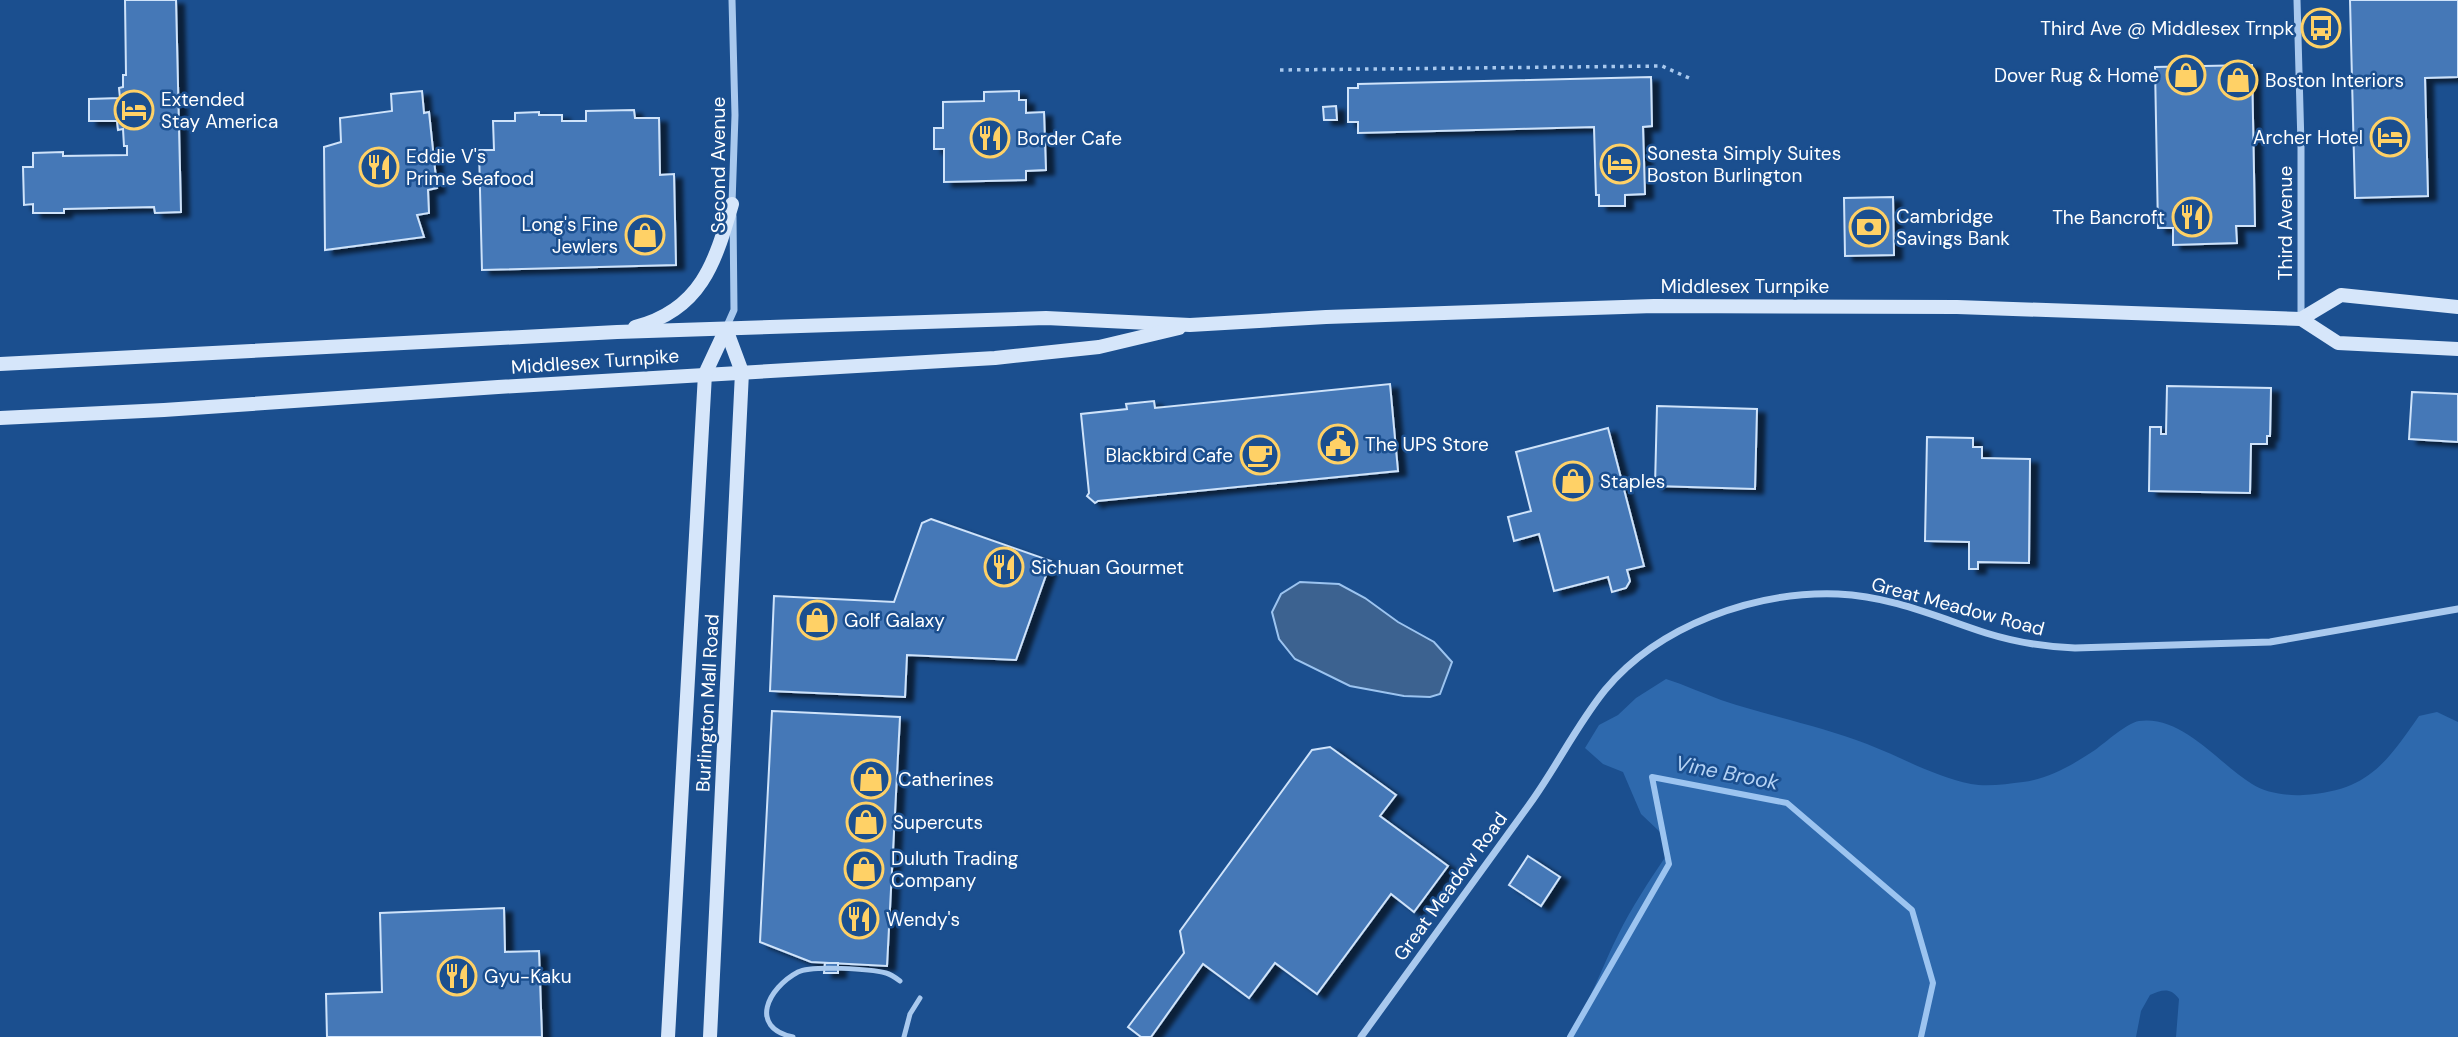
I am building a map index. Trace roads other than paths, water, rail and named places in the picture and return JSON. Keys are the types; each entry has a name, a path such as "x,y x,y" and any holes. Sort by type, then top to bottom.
{"main road":[{"path":"617,332 648,324 673,311 688,299 707,276 720,246 732,204"},
{"path":"2458,307 2341,296 2301,319 2338,343 2458,349"},
{"name":"Middlesex Turnpike","path":"0,364 617,332 1046,318 1190,325 1326,317 1636,306 1982,307 2301,319"},
{"name":"Middlesex Turnpike","path":"0,418 1056,353 1138,339 1190,325"},
{"path":"726,329 742,372"},
{"path":"705,374 726,329"},
{"name":"Burlington Mall Road","path":"710,1037 742,372"},
{"name":"Burlington Mall Road","path":"668,1037 705,374"}],"street":[{"name":"Second Avenue","path":"726,329 734,310 732,204 735,115 732,0"},
{"name":"Third Avenue","path":"2297,0 2301,145 2301,319"},
{"name":"Great Meadow Road","path":"1361,1037 1530,803 1581,722 1606,689 1657,644 1722,614 1794,596 1860,596 1907,606 2011,640 2052,648 2075,648 2270,642 2458,609"}],"lane":[{"path":"793,1037 778,1033 772,1027 766,1007 772,994 798,972 818,968 887,973 900,981"},
{"path":"904,1037 910,1014 920,998"}],"waterway":[{"name":"Vine Brook","path":"1570,1037 1669,864 1652,777 1787,803 1912,910 1933,983 1921,1037"}],"place":[{"name":"Third Ave @ Middlesex Trnpk","path":"2321,28"},
{"name":"Dover Rug & Home","path":"2186,75"},
{"name":"Boston Interiors","path":"2238,80"},
{"name":"Extended Stay America","path":"134,110"},
{"name":"Archer Hotel","path":"2390,137"},
{"name":"Border Cafe","path":"990,138"},
{"name":"Sonesta Simply Suites Boston Burlington","path":"1620,164"},
{"name":"Eddie V's Prime Seafood","path":"379,167"},
{"name":"The Bancroft","path":"2192,217"},
{"name":"Cambridge Savings Bank","path":"1869,227"},
{"name":"Long's Fine Jewlers","path":"645,235"},
{"name":"The UPS Store","path":"1338,444"},
{"name":"Blackbird Cafe","path":"1260,455"},
{"name":"Staples","path":"1573,481"},
{"name":"Sichuan Gourmet","path":"1004,567"},
{"name":"Golf Galaxy","path":"817,620"},
{"name":"Catherines","path":"871,779"},
{"name":"Supercuts","path":"866,822"},
{"name":"Duluth Trading Company","path":"864,869"},
{"name":"Wendy's","path":"859,919"},
{"name":"Gyu-Kaku","path":"457,976"}]}
